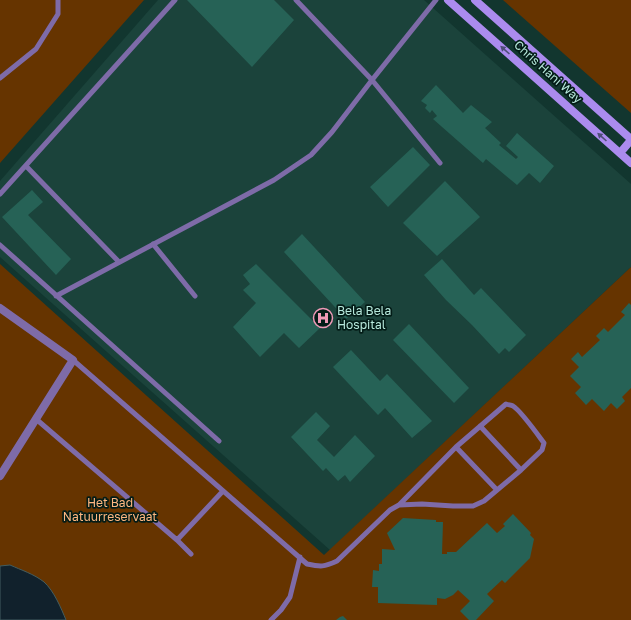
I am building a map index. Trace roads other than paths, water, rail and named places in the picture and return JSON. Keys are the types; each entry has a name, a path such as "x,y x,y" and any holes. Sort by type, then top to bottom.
{"main road":[{"name":"Chris Hani Way","path":"448,0 631,163"},
{"name":"Chris Hani Way","path":"475,0 631,139"},
{"path":"620,153 631,139"}],"street":[{"path":"0,308 73,360 0,476"}],"lane":[{"path":"0,78 36,49 58,14 58,0"},
{"path":"0,194 175,0"},
{"path":"296,0 372,80 440,163"},
{"path":"56,296 274,180 304,161 332,132 436,0"},
{"path":"26,166 119,262"},
{"path":"153,244 195,296"},
{"path":"0,245 219,441"},
{"path":"73,360 307,564 320,567 336,561 390,510 399,504 456,447 506,404 512,405 517,409 544,443 542,450 521,470 484,501 473,506 399,504"},
{"path":"36,419 177,540 191,554"},
{"path":"480,426 521,470"},
{"path":"456,447 497,490"},
{"path":"177,540 224,491"},
{"path":"271,620 290,598 300,557"}],"water":[{"path":"10,565 32,574 44,582 54,595 66,620 0,620 0,566"}],"place":[{"name":"Bela Bela Hospital","path":"323,318"}],"park label":[{"name":"Het Bad Natuurreservaat","path":"110,510"}]}
